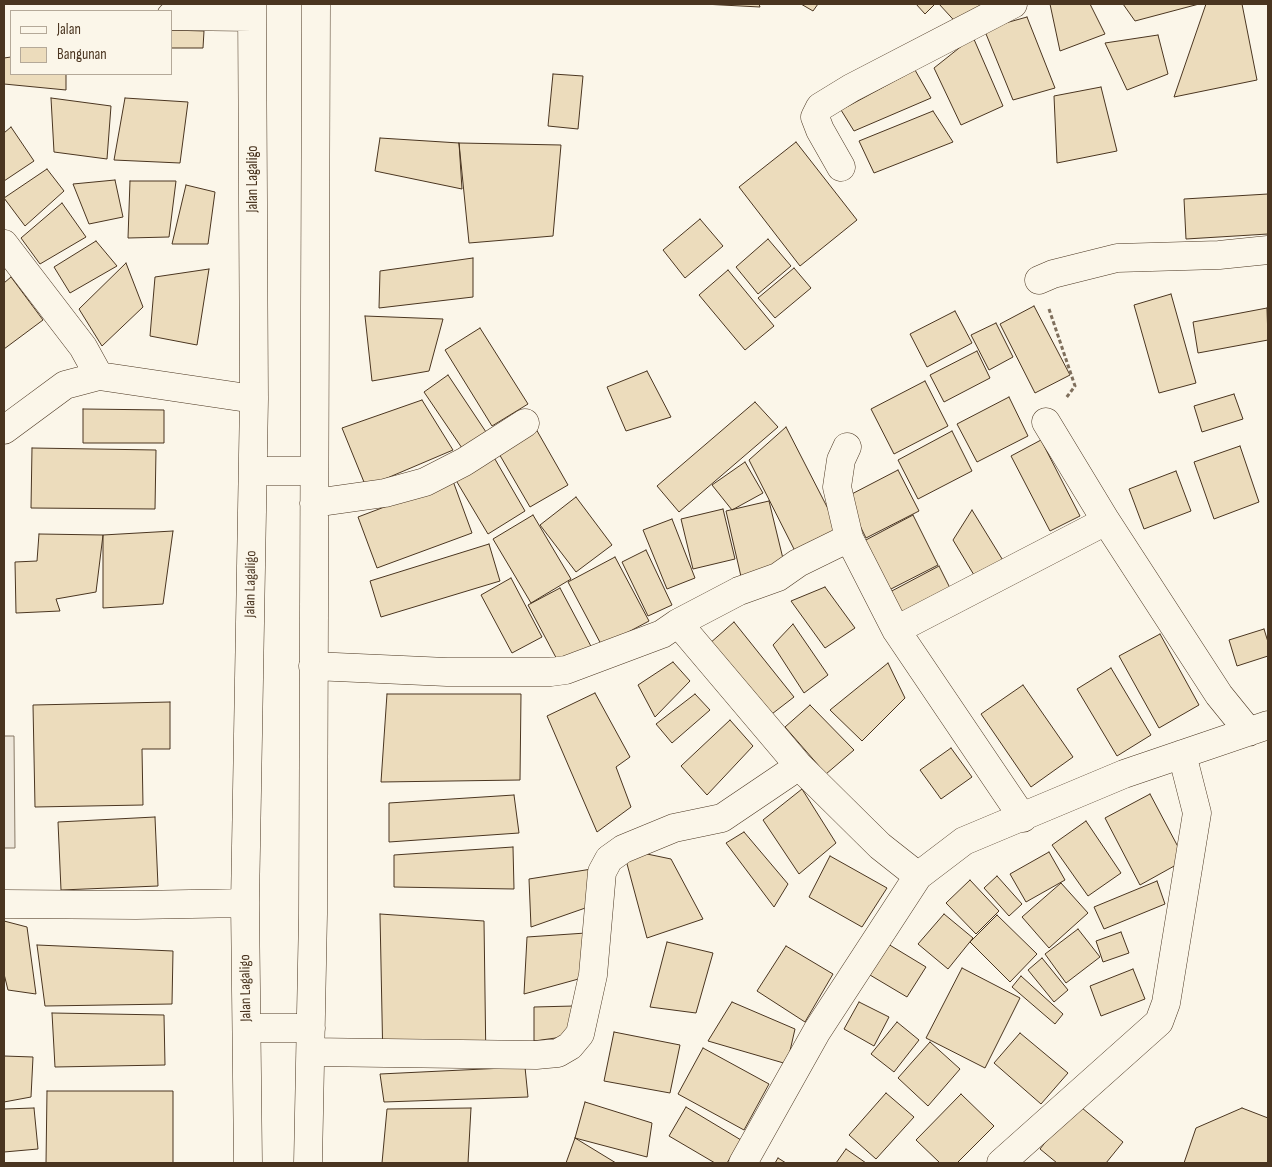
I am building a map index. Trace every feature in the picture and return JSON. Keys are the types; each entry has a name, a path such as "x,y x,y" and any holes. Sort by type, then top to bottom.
{"street":[{"path":"308,1163 311,1040 316,4"},
{"path":"841,168 815,117 820,107 850,88 1012,4"},
{"path":"172,16 252,10"},
{"name":"Jalan Lagaligo","path":"248,1163 246,903 254,399 252,10"},
{"path":"4,244 83,347 99,376"},
{"path":"1040,280 1053,274 1116,258 1219,255 1268,250"},
{"path":"4,430 65,385 99,376 254,399"},
{"path":"1046,422 1106,521 1219,695 1259,729"},
{"path":"314,503 385,493 425,482 464,462 525,423"},
{"path":"847,447 841,460 837,487 849,538 896,630 1023,818"},
{"path":"253,471 314,471"},
{"path":"896,630 1106,521"},
{"path":"313,666 447,672 551,672 566,670 662,634 678,622 739,591 778,577 798,563 849,538"},
{"path":"678,622 799,766 880,846 918,876"},
{"path":"743,1163 817,1030 918,876 964,841 1023,818 1124,774 1259,729"},
{"path":"1001,1163 1159,1022 1166,1003 1197,813 1182,754"},
{"path":"246,1028 311,1040 536,1055 558,1053 570,1046 580,1034 593,975 602,899 602,872 608,859 623,848 674,828 722,818 799,766"},
{"path":"4,904 136,905 246,903"}],"path":[{"path":"1040,280 1075,386 1046,422"}],"shaded area":[{"path":"4,736 14,736 15,848 4,848"}],"building":[{"path":"703,4 759,4 760,7"},
{"path":"801,4 818,4 813,11"},
{"path":"916,4 935,4 925,14"},
{"path":"939,4 989,4 962,29"},
{"path":"1050,4 1090,4 1105,34 1060,51"},
{"path":"1123,4 1199,4 1135,21"},
{"path":"1206,4 1242,4 1257,80 1174,97"},
{"path":"1027,17 1055,88 1013,100 984,29"},
{"path":"172,30 204,31 203,48 172,48"},
{"path":"1158,35 1168,74 1127,90 1105,43"},
{"path":"973,37 1003,106 961,125 934,68"},
{"path":"10,57 10,75 66,75 66,90 4,84 4,58"},
{"path":"915,70 931,98 854,131 841,110"},
{"path":"553,74 583,76 578,129 548,126"},
{"path":"1101,87 1117,151 1057,163 1054,96"},
{"path":"51,98 111,106 107,159 54,152"},
{"path":"125,98 188,102 180,163 114,160"},
{"path":"933,111 953,142 874,173 859,141"},
{"path":"11,127 34,161 4,181 4,133"},
{"path":"380,138 459,143 462,189 375,171"},
{"path":"796,142 857,220 800,266 739,187"},
{"path":"459,143 561,145 553,236 469,243"},
{"path":"47,169 64,191 25,226 4,198"},
{"path":"115,180 123,217 89,224 73,184"},
{"path":"130,181 176,181 169,237 128,238"},
{"path":"186,185 215,192 208,244 172,244"},
{"path":"1268,194 1268,234 1186,239 1184,199"},
{"path":"62,203 86,237 40,264 21,238"},
{"path":"700,219 723,246 685,278 663,250"},
{"path":"768,239 791,266 758,294 736,267"},
{"path":"96,241 117,266 70,293 54,267"},
{"path":"473,258 473,297 379,308 380,271"},
{"path":"126,263 143,307 102,346 79,309"},
{"path":"794,268 811,288 775,318 758,298"},
{"path":"209,269 197,345 150,336 155,277"},
{"path":"728,270 774,326 745,350 699,295"},
{"path":"11,277 43,320 4,349 4,283"},
{"path":"1171,294 1196,383 1159,393 1134,305"},
{"path":"1034,306 1070,375 1035,393 1000,324"},
{"path":"1267,308 1268,340 1198,353 1193,322"},
{"path":"955,311 972,343 927,367 910,334"},
{"path":"365,316 443,319 429,371 372,381"},
{"path":"996,323 1013,357 989,370 971,335"},
{"path":"480,328 528,404 492,426 445,350"},
{"path":"977,351 990,378 944,402 930,375"},
{"path":"647,371 671,417 626,431 607,387"},
{"path":"448,375 488,435 464,451 424,392"},
{"path":"925,381 948,426 894,454 871,409"},
{"path":"1234,394 1243,419 1202,432 1194,406"},
{"path":"1009,397 1028,436 977,462 957,424"},
{"path":"422,400 453,450 366,487 342,428"},
{"path":"755,402 778,427 679,512 657,486"},
{"path":"83,409 164,410 164,443 83,443"},
{"path":"786,427 842,536 799,559 749,460"},
{"path":"536,429 568,485 530,507 498,452"},
{"path":"952,431 972,471 918,499 898,460"},
{"path":"1041,440 1080,516 1050,531 1011,456"},
{"path":"1240,446 1259,502 1214,519 1194,462"},
{"path":"32,448 156,450 155,509 31,508"},
{"path":"492,454 525,511 488,534 454,477"},
{"path":"745,462 763,493 732,510 712,485"},
{"path":"898,470 919,511 866,538 846,497"},
{"path":"1176,471 1191,511 1144,529 1129,489"},
{"path":"453,481 472,533 377,568 358,517"},
{"path":"576,497 612,545 576,572 540,525"},
{"path":"769,501 786,571 742,581 726,511"},
{"path":"723,509 735,559 693,569 681,519"},
{"path":"972,510 1004,562 977,580 953,540"},
{"path":"533,515 571,579 531,603 493,539"},
{"path":"913,515 938,565 889,590 864,541"},
{"path":"672,519 695,578 667,589 643,530"},
{"path":"173,531 163,604 103,608 103,535"},
{"path":"39,534 103,535 96,592 56,599 60,611 16,613 15,562 37,561"},
{"path":"489,544 500,581 381,617 370,581"},
{"path":"646,550 672,605 648,616 622,562"},
{"path":"615,557 649,621 602,646 568,582"},
{"path":"939,566 953,594 902,621 888,593"},
{"path":"511,578 542,637 512,653 481,595"},
{"path":"825,587 855,628 825,648 791,601"},
{"path":"560,588 593,650 561,667 528,605"},
{"path":"734,622 794,697 768,717 709,644"},
{"path":"793,624 828,675 804,693 773,645"},
{"path":"1264,629 1268,642 1268,656 1237,666 1229,640"},
{"path":"1160,634 1199,705 1159,728 1119,656"},
{"path":"673,662 690,681 655,717 638,685"},
{"path":"888,663 905,698 862,741 830,710"},
{"path":"1111,668 1151,735 1117,756 1077,689"},
{"path":"1023,685 1073,757 1031,787 981,714"},
{"path":"595,693 630,757 616,767 631,807 597,832 547,716"},
{"path":"387,694 521,694 520,780 381,782"},
{"path":"695,694 710,710 672,743 656,724"},
{"path":"170,702 170,749 142,749 143,805 35,807 33,705"},
{"path":"810,705 854,750 826,774 785,727"},
{"path":"730,720 753,746 707,795 681,766"},
{"path":"951,748 972,777 941,799 920,770"},
{"path":"802,789 836,843 799,874 763,820"},
{"path":"1150,794 1185,860 1140,885 1105,818"},
{"path":"514,795 519,833 389,842 389,803"},
{"path":"155,817 158,886 61,890 58,822"},
{"path":"1086,821 1121,873 1088,896 1052,845"},
{"path":"744,832 788,884 774,907 726,843"},
{"path":"513,847 514,889 394,887 394,855"},
{"path":"623,849 671,859 703,919 647,938"},
{"path":"1049,852 1065,880 1026,902 1010,874"},
{"path":"830,856 887,888 862,927 809,897"},
{"path":"598,868 591,906 531,927 529,879"},
{"path":"997,876 1022,904 1009,916 984,888"},
{"path":"970,880 999,911 976,934 946,903"},
{"path":"1157,881 1165,904 1104,929 1094,907"},
{"path":"1061,883 1088,913 1049,948 1022,917"},
{"path":"380,914 484,921 486,1066 383,1065"},
{"path":"944,914 973,938 948,969 918,944"},
{"path":"997,915 1037,954 1010,982 970,942"},
{"path":"4,921 27,927 36,994 8,990 4,974"},
{"path":"1078,929 1100,957 1066,983 1045,954"},
{"path":"1121,932 1129,953 1103,962 1096,941"},
{"path":"586,933 593,975 524,994 527,937"},
{"path":"667,942 713,953 696,1013 650,1007"},
{"path":"888,944 926,967 907,997 870,975"},
{"path":"37,945 173,951 172,1004 45,1006"},
{"path":"786,946 833,974 805,1022 757,991"},
{"path":"1042,958 1068,990 1054,1002 1028,970"},
{"path":"962,968 1020,998 985,1068 926,1038"},
{"path":"1133,969 1145,999 1101,1016 1090,986"},
{"path":"1021,976 1063,1014 1055,1024 1012,987"},
{"path":"732,1002 795,1029 787,1064 708,1041"},
{"path":"859,1002 889,1017 874,1046 844,1029"},
{"path":"574,1006 570,1036 534,1041 534,1007"},
{"path":"52,1013 164,1015 165,1065 55,1067"},
{"path":"897,1022 919,1040 894,1072 871,1054"},
{"path":"614,1032 680,1045 670,1093 604,1081"},
{"path":"1020,1033 1068,1073 1041,1104 994,1063"},
{"path":"930,1042 960,1069 928,1106 898,1078"},
{"path":"703,1048 769,1084 744,1130 678,1094"},
{"path":"4,1056 33,1057 31,1097 4,1102"},
{"path":"525,1067 528,1097 384,1102 380,1074"},
{"path":"47,1091 173,1091 173,1163 46,1163"},
{"path":"886,1093 914,1117 876,1159 849,1135"},
{"path":"961,1094 994,1126 957,1163 940,1163 916,1140"},
{"path":"585,1102 652,1123 647,1157 575,1138"},
{"path":"1076,1103 1123,1142 1106,1163 1057,1163 1040,1149"},
{"path":"686,1107 741,1140 727,1163 715,1163 669,1136"},
{"path":"34,1108 38,1149 4,1152 4,1109"},
{"path":"471,1108 468,1163 382,1163 387,1109"},
{"path":"1242,1108 1268,1118 1268,1163 1184,1163 1196,1128"},
{"path":"575,1138 616,1163 566,1163"},
{"path":"846,1149 866,1163 836,1163"},
{"path":"778,1158 786,1163 775,1163"}]}
